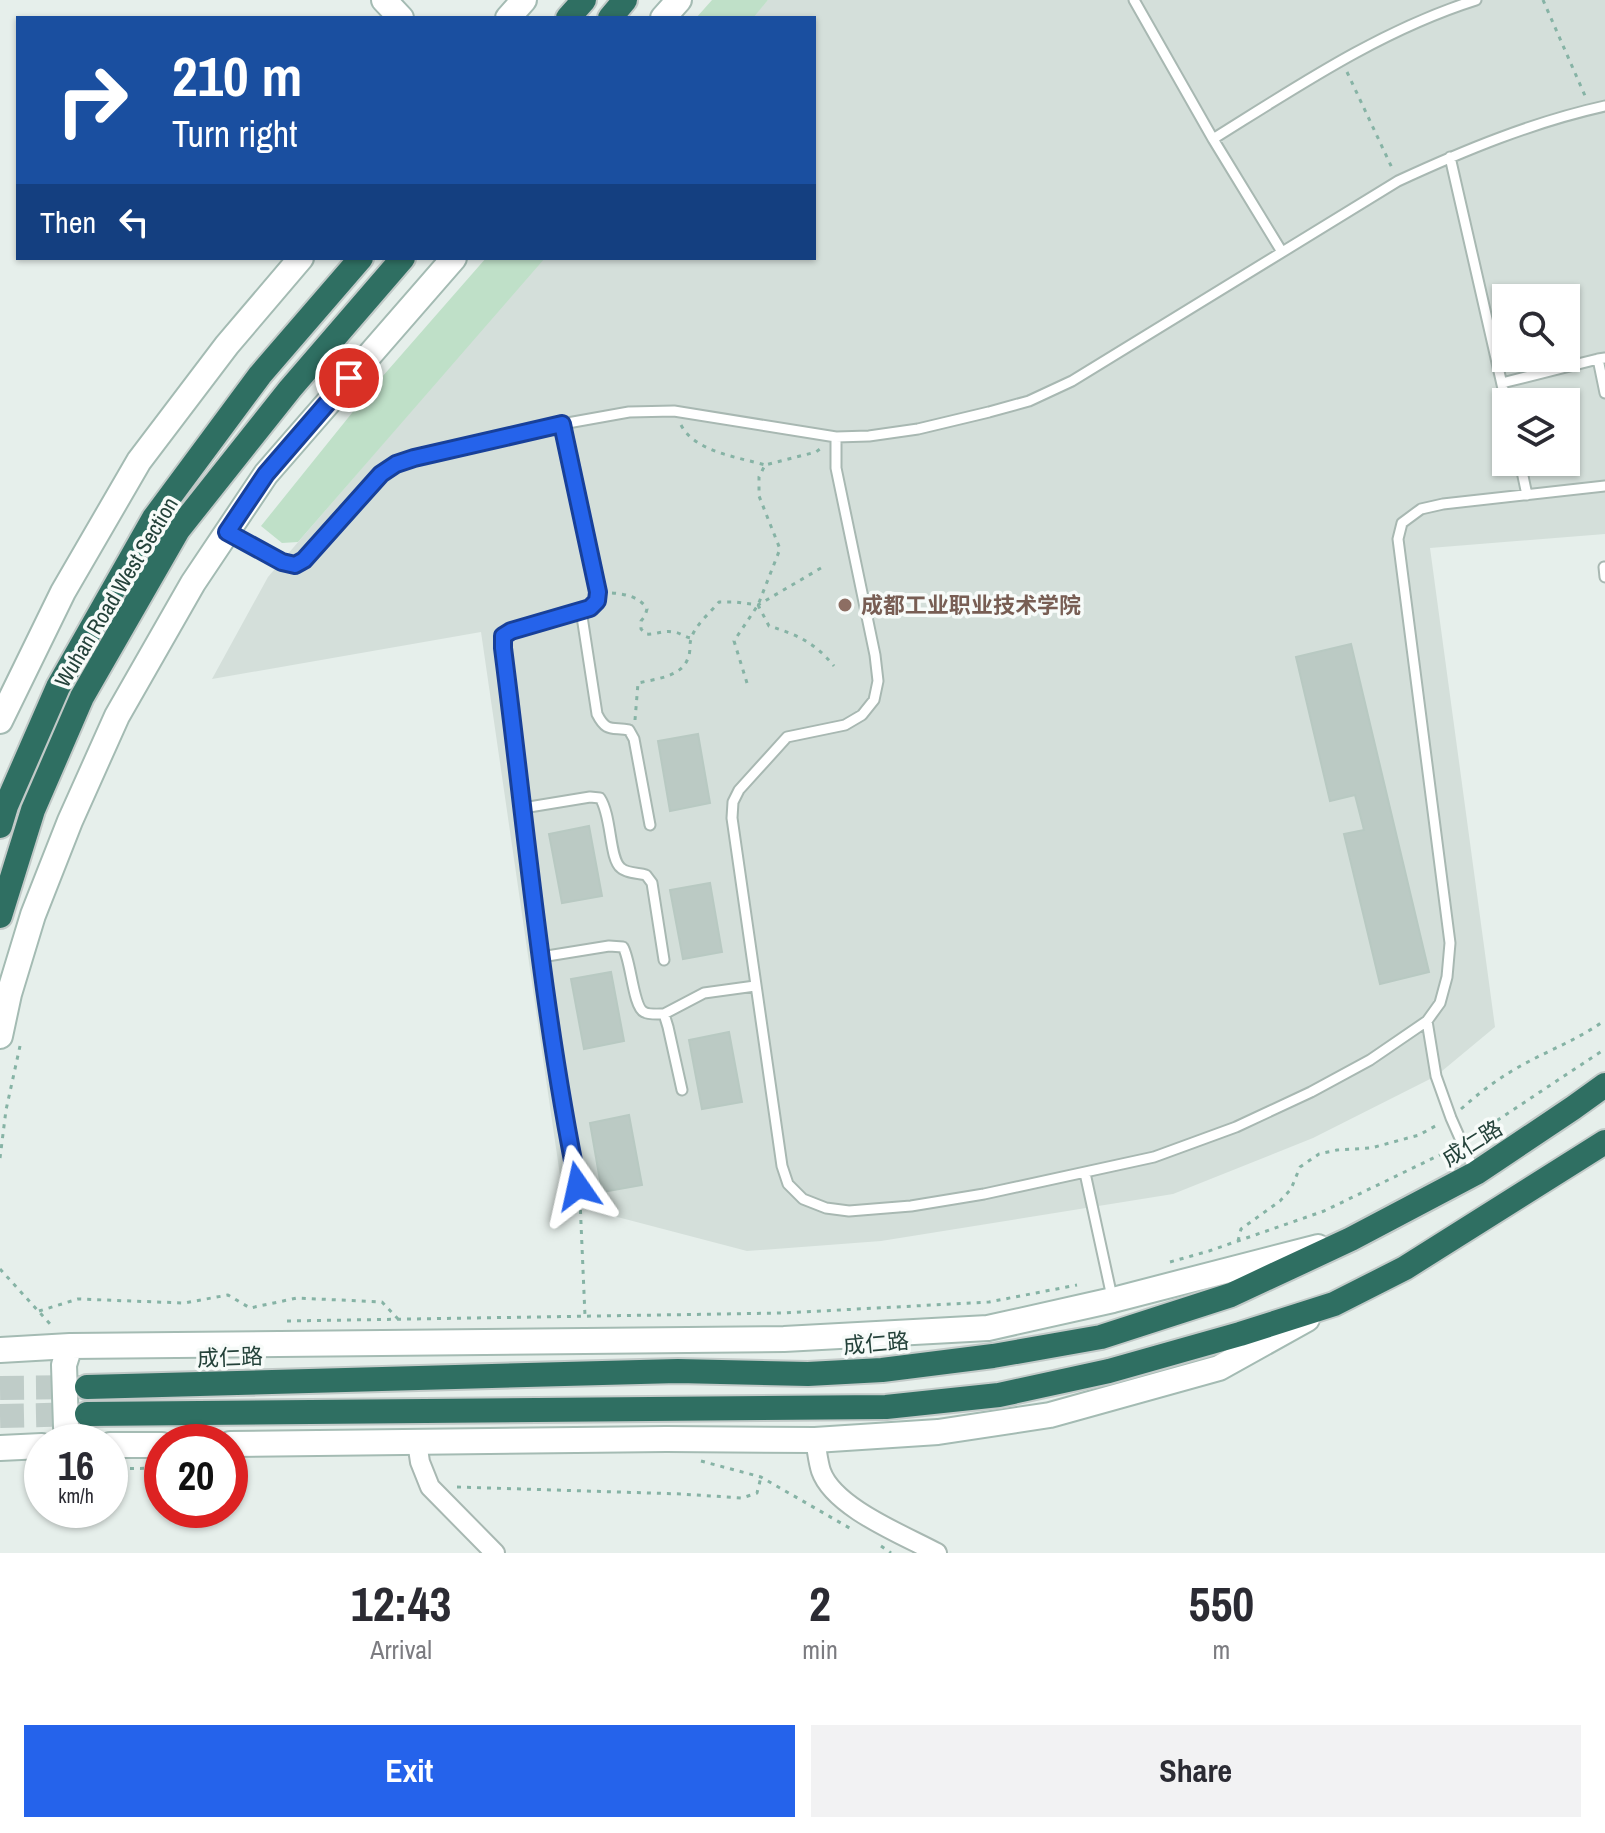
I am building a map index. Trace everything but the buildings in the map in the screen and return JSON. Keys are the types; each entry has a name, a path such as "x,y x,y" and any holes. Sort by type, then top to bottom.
{"highway":[{"path":"570,16 584,0"},
{"path":"612,16 625,0"},
{"name":"Wuhan Road West Section","path":"0,826 58,687 154,518 260,375 359,260"},
{"name":"Wuhan Road West Section","path":"0,916 33,810 82,697 178,530 290,389 401,260"},
{"name":"成仁路","path":"87,1387 678,1371 808,1374 882,1370 993,1356 1101,1337 1231,1295 1351,1239 1476,1173 1605,1085"},
{"path":"87,1414 886,1407 999,1395 1109,1371 1334,1304 1405,1268 1605,1142"}],"main road":[{"path":"384,0 399,16"},
{"path":"510,16 524,0"},
{"path":"665,16 679,0"},
{"path":"0,721 63,592 139,461 227,345 299,260"},
{"path":"11,1035 9,994 33,915 70,821 117,716 193,583 266,474 452,260"},
{"path":"0,1350 70,1346 784,1339 988,1328 1111,1290 1351,1239"},
{"path":"248,1444 815,1440 938,1432 1050,1415 1219,1368 1334,1304"},
{"path":"66,1424 64,1365 70,1346"},
{"path":"0,1448 24,1447"}],"street":[{"path":"815,1440 821,1472 835,1494 859,1512 937,1553"},
{"path":"417,1442 420,1462 430,1487 495,1553"}],"lane":[{"path":"1134,0 1282,252"},
{"path":"1213,139 1341,60 1404,27 1476,0"},
{"path":"227,532 282,562 295,565 304,560 381,474 396,464 562,424 629,412 674,411 836,437 918,429 1029,401 1072,381 1398,181 1518,131 1605,106"},
{"path":"1450,157 1503,388"},
{"path":"1502,383 1601,358 1605,393"},
{"path":"562,424 598,592 597,601 590,608 511,631 503,636 503,648 562,1108 578,1186"},
{"path":"836,437 836,468 875,655 878,681 874,700 862,715 845,725 787,737 777,746 739,790 733,802 733,830 782,1166 788,1184 803,1199 826,1208 849,1211 984,1194 1154,1157 1236,1127 1311,1092 1370,1060 1427,1021 1440,1003 1447,977 1450,943 1398,539 1402,523 1421,509 1443,504 1605,486"},
{"path":"1523,476 1527,495"},
{"path":"581,610 597,714 602,724 629,730 634,739 650,825"},
{"path":"523,808 600,798 606,807 615,862 623,871 646,875 652,883 664,960"},
{"path":"541,957 609,946 623,947 628,955 638,1006 645,1013 664,1014 704,993 755,986"},
{"path":"664,1014 682,1090"},
{"path":"1427,1021 1436,1076 1476,1173"},
{"path":"1085,1173 1111,1290"}],"path":[{"path":"1543,0 1591,109"},
{"path":"1341,60 1398,181"},
{"path":"674,411 685,433 708,448 765,465 816,452 836,437"},
{"path":"747,683 734,641 758,605 780,549 759,496 759,477 765,465"},
{"path":"629,730 636,719 638,683 675,674 686,664 691,638 719,602 758,605 821,568"},
{"path":"598,592 625,594 642,602 647,609 641,629 646,634 674,631 691,638"},
{"path":"758,605 769,626 792,633 821,650 834,666"},
{"path":"1238,1241 1241,1229 1280,1201 1291,1189 1300,1167 1319,1154 1371,1148 1419,1135 1451,1118 1486,1087 1518,1067 1591,1031 1605,1020"},
{"path":"0,1158 11,1035"},
{"path":"1166,1263 1324,1211 1462,1144 1605,1049"},
{"path":"578,1186 585,1316"},
{"path":"0,1269 52,1325"},
{"path":"289,1321 783,1313 989,1302 1111,1290"},
{"path":"39,1311 78,1299 184,1303 228,1295 250,1308 297,1298 382,1302 399,1320"},
{"path":"696,1460 761,1477 856,1532"},
{"path":"430,1487 742,1498 757,1493 761,1477"},
{"path":"870,1540 891,1553"}],"shaded area":[{"name":"成都工业职业技术学院","path":"768,0 1605,0 1605,534 1430,548 1495,1027 1436,1076 1313,1138 1173,1194 881,1241 747,1251 564,1203 481,632 212,679 268,577 541,260 816,260 816,16 754,16"}],"green space":[{"path":"712,0 768,0 755,16 698,16"},
{"path":"484,260 543,260 298,542 282,543 261,526 368,393"}],"tunnel":[{"path":"0,1388 85,1387"},
{"path":"0,1416 86,1414"}],"place":[{"name":"成都工业职业技术学院","path":"845,605"}],"route":[{"path":"349,378 266,474 227,532 282,562 295,565 304,560 381,474 396,464 562,424 598,592 597,601 590,608 511,631 503,636 503,648 562,1108 578,1186"}]}
